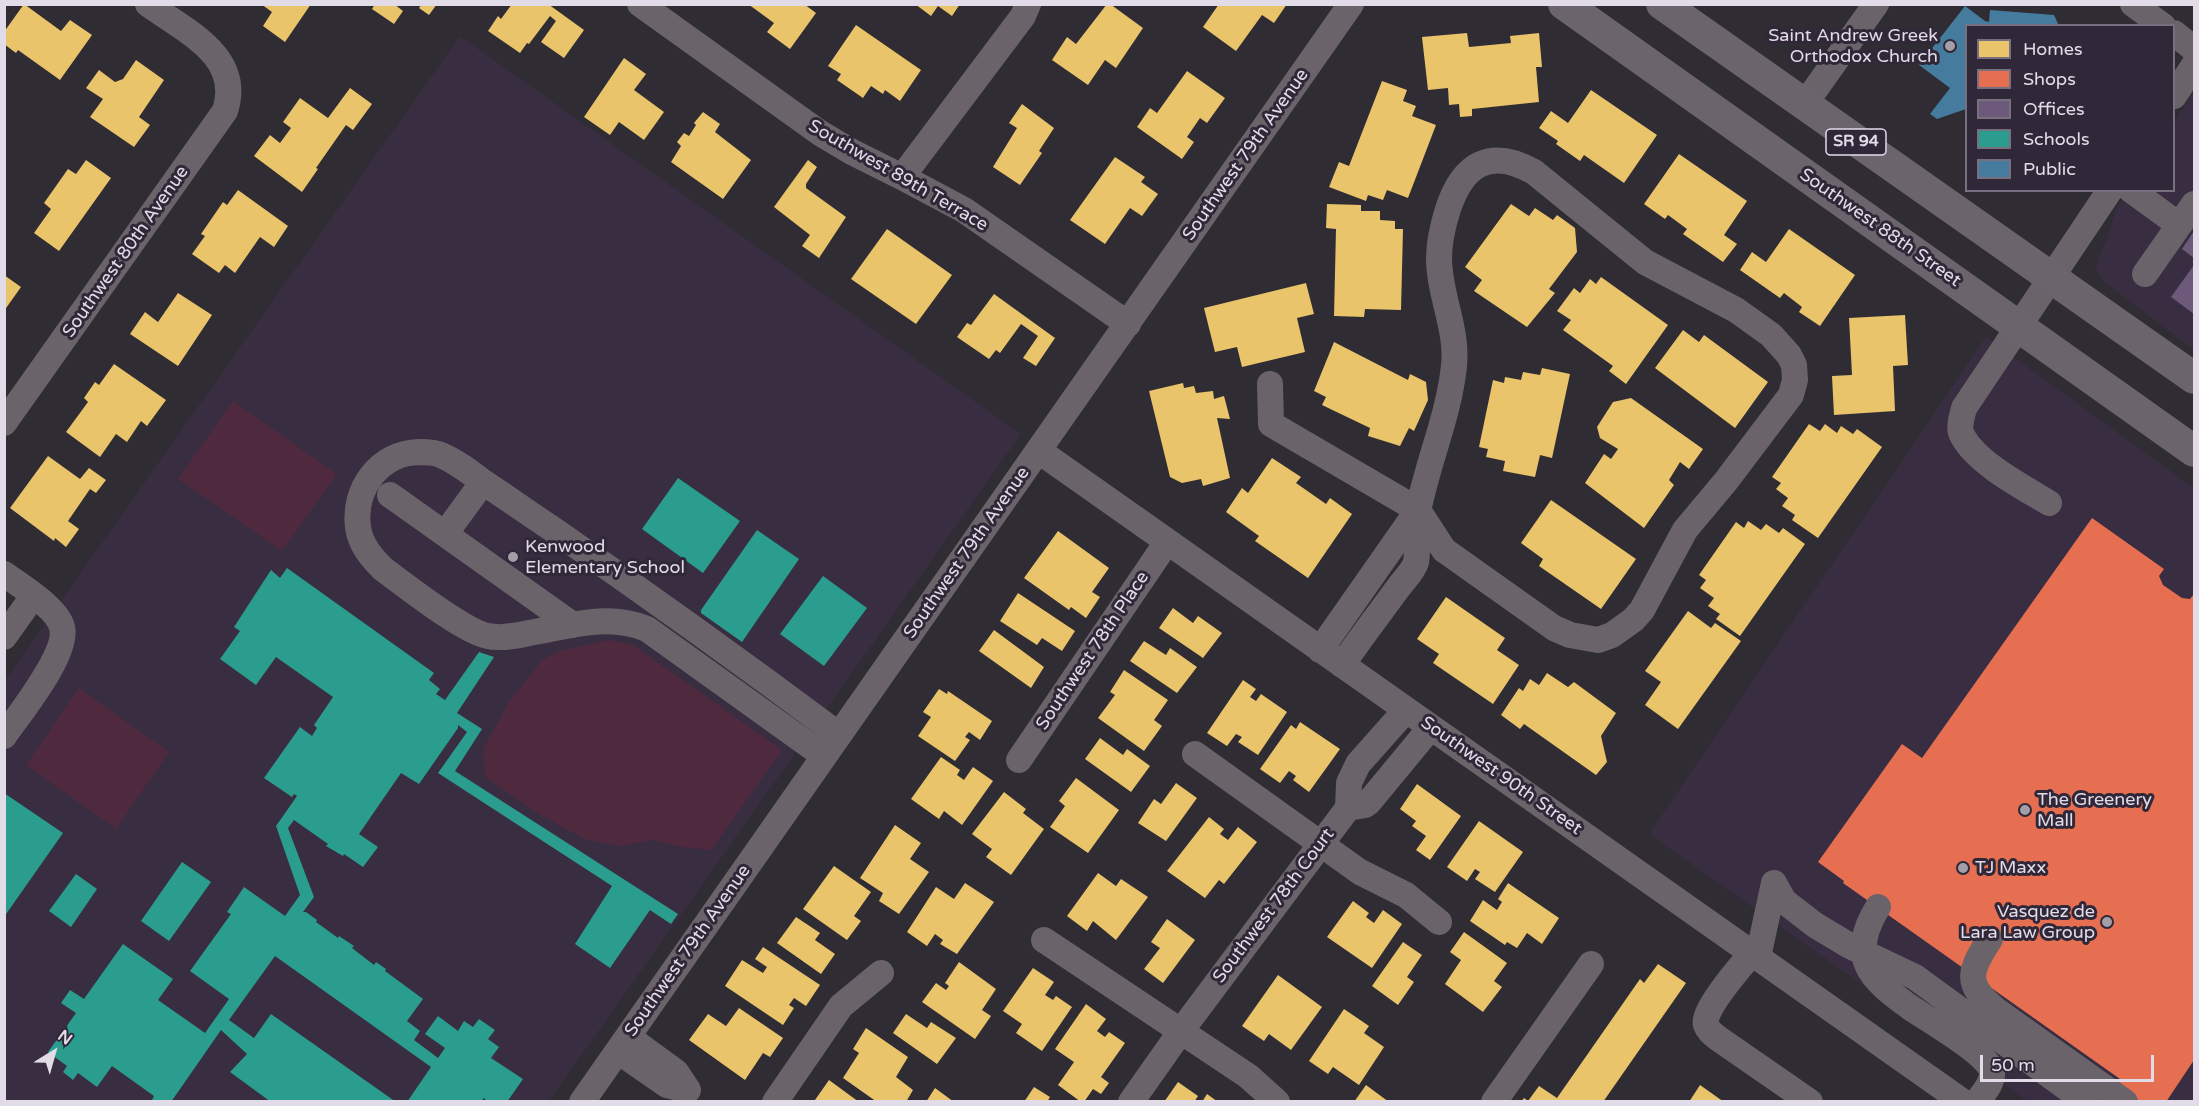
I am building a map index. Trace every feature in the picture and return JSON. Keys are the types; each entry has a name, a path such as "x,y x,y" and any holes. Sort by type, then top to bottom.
{"main road":[{"name":"Southwest 88th Street","path":"1564,4 2194,451"},
{"name":"SR 94","path":"1662,4 2194,378"}],"street":[{"name":"Southwest 80th Avenue","path":"4,423 219,122 229,100 230,86 226,74 212,52 148,4"},
{"name":"Southwest 89th Terrace","path":"640,4 852,153 964,210 1128,324"},
{"path":"902,177 1023,16 1028,4"},
{"name":"Southwest 79th Avenue","path":"582,1101 1351,4"},
{"path":"1804,105 1876,4"},
{"path":"2133,4 2162,22"},
{"path":"2175,33 2194,49"},
{"path":"2175,94 2194,65"},
{"path":"1270,384 1271,424 1418,510 1444,550 1554,628 1570,635 1599,640 1623,629 1642,610 1685,530 1726,481 1791,395 1795,380 1794,365 1780,344 1759,326 1736,310 1645,262 1567,197 1526,167 1508,160 1488,160 1467,173 1459,182 1445,220 1439,258 1440,277 1454,335 1454,370 1451,394 1418,510 1416,564 1342,665"},
{"path":"2049,503 1987,462 1972,449 1961,434 1960,422 1964,408 2051,278 2113,192"},
{"path":"2116,192 2179,225"},
{"path":"2145,274 2194,204"},
{"name":"Southwest 90th Street","path":"1039,451 1963,1101"},
{"path":"824,756 647,629 626,621 614,620 573,625 507,636 488,636 463,625 383,569 367,550 358,528 358,507 363,489 374,473 389,459 400,454 439,454 463,467 575,544 839,735"},
{"path":"445,534 483,482"},
{"path":"390,495 573,625"},
{"path":"1320,650 1418,510"},
{"name":"Southwest 78th Place","path":"1019,760 1167,542"},
{"path":"4,574 34,595 55,615 62,626 63,637 57,659 4,736"},
{"path":"4,636 34,595"},
{"path":"1406,710 1358,764 1349,783 1348,808 1369,802 1431,727"},
{"path":"1195,753 1360,872 1406,895 1439,922"},
{"name":"Southwest 78th Court","path":"1131,1101 1348,808"},
{"path":"1810,1101 1719,1039 1706,1025 1708,1011 1755,955 1774,884 1784,901 1815,925 1850,946 1915,977 2086,1101"},
{"path":"1878,907 1865,935 1864,957 1872,976 1911,1008 1979,1054 1989,1064 1992,1070 1991,1081 1977,1101"},
{"path":"1989,939 1976,960 1972,974 1979,994 1996,1010 2125,1101"},
{"path":"1044,940 1248,1076 1277,1101"},
{"path":"1494,1101 1591,964"},
{"path":"775,1101 841,1006 881,973"},
{"path":"623,1044 667,1085 697,1096"}],"shaded area":[{"name":"Kenwood Elementary School","path":"460,36 1021,434 549,1101 5,1102 5,680"},
{"path":"2194,91 2194,350 2104,282 2096,269 2117,207 2128,192 2175,192 2175,121"},
{"path":"1986,337 2194,488 2194,1101 2027,1101 1649,834"},
{"path":"233,401 337,474 282,551 178,479"},
{"path":"608,640 633,645 782,750 711,850 682,847 653,840 620,846 586,840 537,813 485,777 483,749 509,702 543,659 560,651"},
{"path":"79,688 169,752 116,829 26,765"}],"building: Homes":[{"path":"24,4 61,31 70,20 92,35 60,80 18,50 16,53 4,44 4,32"},
{"path":"261,4 311,4 285,42 263,26 272,12"},
{"path":"375,4 394,4 403,11 394,24 372,9"},
{"path":"422,4 437,4 429,15 419,8"},
{"path":"512,4 548,4 584,30 564,58 541,42 556,21 550,16 520,53 488,31 498,16 501,19"},
{"path":"748,4 804,4 816,13 790,49 767,32 774,23"},
{"path":"915,4 960,4 952,16 938,6 931,16"},
{"path":"1107,4 1143,28 1116,68 1105,60 1088,85 1052,60 1067,37 1076,44"},
{"path":"1219,4 1287,4 1274,23 1262,15 1236,51 1203,27"},
{"path":"856,25 921,70 900,101 885,90 883,94 871,86 863,98 837,80 841,74 828,66"},
{"path":"1467,33 1469,47 1511,43 1510,36 1539,33 1542,67 1536,67 1539,102 1472,109 1472,116 1460,117 1459,104 1449,105 1448,88 1428,90 1422,37"},
{"path":"624,58 646,74 634,90 664,112 644,140 619,122 610,135 584,117"},
{"path":"136,60 164,80 139,117 150,125 134,147 90,117 103,99 86,88 99,70 115,82 123,79"},
{"path":"1187,71 1225,98 1207,123 1200,118 1187,137 1194,142 1182,159 1137,127 1150,108 1157,113"},
{"path":"1382,81 1407,90 1403,101 1416,106 1412,116 1436,125 1408,198 1387,190 1383,200 1368,195 1366,201 1329,187 1339,162 1349,166"},
{"path":"350,88 372,104 353,130 346,125 302,192 254,156 270,135 280,143 291,128 283,122 300,98 328,118"},
{"path":"1591,90 1657,135 1624,183 1584,155 1580,161 1556,144 1558,141 1539,128 1551,111 1568,123"},
{"path":"1022,104 1054,128 1039,151 1042,153 1020,185 993,167 1017,128 1009,123"},
{"path":"703,112 720,124 715,132 751,160 723,199 671,162 681,146 677,142 684,133 689,136 696,125 694,123"},
{"path":"1679,154 1747,201 1724,235 1737,244 1723,262 1683,234 1687,229 1668,215 1665,219 1644,204"},
{"path":"1115,157 1145,177 1141,182 1158,194 1142,216 1130,208 1105,244 1070,220"},
{"path":"86,160 111,178 59,251 34,233 51,209 44,203 68,169 76,174"},
{"path":"808,160 817,167 806,184 806,188 846,217 819,258 802,246 810,235 774,207"},
{"path":"238,190 288,226 274,247 260,237 235,273 225,265 219,273 192,254 205,236 201,234 223,202 227,205"},
{"path":"1327,204 1361,205 1361,211 1380,211 1380,220 1395,221 1395,229 1403,229 1401,310 1365,309 1364,317 1334,316 1336,229 1326,228"},
{"path":"1511,204 1529,216 1535,208 1553,220 1557,215 1575,228 1577,252 1549,289 1555,293 1527,327 1474,291 1482,280 1465,267"},
{"path":"887,229 952,275 916,324 851,279"},
{"path":"1789,229 1855,275 1820,326 1799,312 1802,307 1784,293 1780,298 1740,270 1752,252 1766,262"},
{"path":"4,275 21,287 4,311"},
{"path":"1601,277 1668,325 1626,384 1609,371 1613,366 1563,330 1571,320 1557,311 1574,288 1580,293 1590,279 1596,284"},
{"path":"1306,283 1314,314 1297,318 1305,352 1242,367 1237,347 1215,352 1204,308"},
{"path":"178,293 212,315 178,366 130,334 145,312 158,322"},
{"path":"994,294 1055,338 1036,366 1023,358 1038,336 1021,324 1000,353 996,350 989,359 957,337 967,323 971,325"},
{"path":"1905,315 1908,365 1893,366 1895,411 1834,415 1832,376 1852,375 1849,318"},
{"path":"1683,330 1699,342 1704,335 1768,382 1735,428 1655,368"},
{"path":"1334,342 1408,380 1410,374 1426,382 1428,400 1414,431 1409,428 1400,446 1368,436 1370,428 1322,405 1326,397 1314,391"},
{"path":"114,364 166,400 147,426 141,421 127,442 116,434 100,457 66,432 88,402 84,398 95,382 99,385"},
{"path":"1542,368 1570,374 1552,458 1540,455 1535,477 1503,471 1505,461 1486,457 1488,449 1479,447 1493,380 1504,383 1505,377 1521,380 1523,372 1540,375"},
{"path":"1183,383 1184,388 1194,386 1196,393 1213,391 1214,399 1224,396 1230,419 1217,418 1230,478 1203,486 1201,479 1182,483 1170,477 1149,391"},
{"path":"1631,398 1703,449 1689,469 1680,462 1669,480 1674,485 1644,528 1585,483 1604,454 1611,459 1618,449 1600,438 1597,427 1613,402"},
{"path":"1809,424 1820,431 1825,424 1837,433 1841,426 1853,434 1857,429 1882,447 1818,538 1792,520 1795,515 1782,506 1788,498 1776,489 1781,483 1772,477"},
{"path":"48,456 80,479 89,468 106,480 96,493 90,489 68,521 79,529 66,547 55,538 54,541 10,508"},
{"path":"1272,458 1301,477 1296,483 1326,504 1330,498 1352,514 1308,578 1255,541 1259,536 1226,512 1242,488 1248,493"},
{"path":"1551,500 1636,559 1601,609 1539,566 1543,559 1521,543"},
{"path":"1748,521 1761,530 1766,524 1779,533 1783,528 1805,544 1740,636 1716,619 1720,614 1708,606 1714,598 1700,588 1706,580 1699,575 1736,522 1744,528"},
{"path":"1058,531 1109,568 1092,592 1100,597 1086,618 1071,607 1069,610 1024,578"},
{"path":"1018,593 1075,631 1062,651 1042,638 1037,645 1000,621"},
{"path":"1446,597 1505,638 1497,650 1519,665 1493,704 1433,663 1439,654 1417,639"},
{"path":"1173,608 1193,623 1198,616 1222,633 1203,658 1159,628"},
{"path":"1688,611 1711,628 1715,623 1741,641 1678,729 1645,705 1661,682 1645,671"},
{"path":"994,630 1044,667 1031,688 979,651"},
{"path":"1144,641 1166,655 1170,648 1197,667 1177,693 1130,661"},
{"path":"1124,670 1168,700 1154,720 1162,726 1144,751 1098,718 1115,695 1110,692"},
{"path":"1547,673 1568,687 1574,682 1616,713 1601,736 1607,762 1596,775 1524,724 1520,729 1501,715 1519,688 1523,691 1530,679 1539,685"},
{"path":"1243,680 1256,689 1250,697 1256,701 1261,694 1287,712 1258,755 1238,742 1242,737 1236,734 1227,746 1207,733"},
{"path":"939,689 947,694 948,691 992,721 980,740 969,732 965,737 970,740 955,761 918,736 931,717 923,712"},
{"path":"1300,722 1340,749 1309,792 1293,780 1296,776 1289,771 1280,783 1260,769 1291,725 1296,729"},
{"path":"1100,738 1123,755 1127,749 1150,766 1131,792 1085,759"},
{"path":"941,757 960,770 957,775 964,780 973,767 993,781 962,825 944,811 939,819 911,799"},
{"path":"1076,778 1119,810 1088,853 1050,827 1065,806 1059,801"},
{"path":"1176,783 1197,798 1166,841 1138,823 1154,799 1161,804"},
{"path":"1417,784 1461,816 1430,860 1416,850 1426,836 1412,826 1416,821 1400,809"},
{"path":"1004,792 1026,809 1023,813 1044,829 1011,875 986,857 992,849 972,834"},
{"path":"1209,817 1224,829 1220,834 1228,840 1238,827 1257,842 1224,884 1219,880 1205,898 1167,871"},
{"path":"1479,821 1523,852 1495,892 1475,879 1480,872 1475,869 1467,881 1447,867"},
{"path":"895,825 921,843 910,859 929,872 899,914 879,901 883,893 860,878"},
{"path":"834,866 871,892 854,916 861,921 847,940 803,909"},
{"path":"1098,873 1116,886 1121,879 1148,897 1116,940 1093,921 1087,931 1067,916"},
{"path":"965,883 994,902 957,954 940,944 943,940 935,934 927,946 907,932 936,887 954,899"},
{"path":"1508,883 1559,918 1542,944 1527,933 1517,948 1507,942 1505,945 1470,921 1483,900 1497,910 1502,902 1498,899"},
{"path":"1353,901 1369,913 1366,917 1374,923 1383,910 1402,924 1372,968 1327,937"},
{"path":"796,917 820,933 815,940 835,954 821,974 777,943"},
{"path":"1167,919 1195,940 1163,983 1144,969 1160,948 1151,942"},
{"path":"1464,932 1507,963 1494,981 1502,987 1483,1012 1445,984 1461,960 1450,952"},
{"path":"1403,942 1422,955 1407,977 1414,982 1398,1005 1372,986"},
{"path":"763,947 820,985 806,1006 794,998 789,1005 794,1008 783,1025 725,986 742,960 763,973 767,967 755,959"},
{"path":"959,962 996,989 982,1010 991,1016 975,1039 922,1002 936,983 946,990 949,986 945,983"},
{"path":"1658,964 1686,983 1603,1102 1521,1102 1524,1098 1528,1101 1539,1086 1557,1098 1640,979 1644,983"},
{"path":"1033,968 1054,982 1045,995 1053,1000 1056,996 1072,1007 1042,1051 1016,1033 1022,1024 1003,1011"},
{"path":"1278,975 1322,1007 1291,1050 1269,1034 1264,1041 1242,1026"},
{"path":"1086,1004 1106,1019 1097,1031 1105,1037 1109,1032 1125,1043 1101,1077 1109,1083 1101,1094 1093,1089 1084,1102 1081,1102 1058,1085 1074,1062 1055,1049"},
{"path":"739,1008 783,1038 770,1057 763,1053 745,1080 689,1040 708,1014 726,1026"},
{"path":"1344,1009 1369,1026 1364,1033 1384,1047 1359,1085 1333,1067 1328,1074 1309,1061"},
{"path":"906,1014 927,1028 931,1022 956,1038 937,1064 893,1033"},
{"path":"866,1028 908,1057 896,1077 913,1090 906,1102 877,1102 843,1078 859,1053 853,1049"},
{"path":"829,1080 859,1102 815,1100"},
{"path":"1178,1082 1198,1096 1194,1102 1164,1102"},
{"path":"1366,1085 1389,1102 1354,1102"},
{"path":"1700,1085 1724,1102 1689,1102"},
{"path":"1034,1087 1050,1097 1047,1102 1024,1102"},
{"path":"935,1088 954,1102 926,1102"},
{"path":"1207,1094 1218,1102 1202,1102"}],"building: Shops":[{"name":"The Greenery Mall","path":"2092,518 2164,569 2159,576 2163,585 2182,598 2190,599 2194,594 2194,1060 2166,1102 2141,1102 2117,1084 2120,1079 1843,883 1844,881 1818,862 1902,744 1922,758"}],"building: Offices":[{"path":"2194,231 2194,258 2182,249"},
{"path":"2194,265 2194,314 2171,297"}],"building: Schools":[{"path":"678,478 740,521 703,573 642,529"},
{"path":"757,530 799,559 742,642 701,613 701,610"},
{"path":"287,568 434,673 429,680 440,689 436,694 445,700 479,652 494,657 457,713 482,729 455,771 678,914 671,924 650,910 610,968 575,944 612,886 438,773 467,732 458,725 419,784 401,773 359,834 378,847 363,867 344,854 343,856 326,846 328,844 294,820 288,828 314,897 303,912 317,920 316,922 338,938 339,936 354,946 352,948 374,965 376,962 386,969 385,971 423,999 407,1021 420,1031 414,1040 438,1058 445,1048 425,1034 438,1016 458,1031 464,1021 473,1027 479,1019 495,1030 488,1039 499,1047 491,1058 523,1079 507,1102 488,1102 484,1098 481,1102 407,1102 431,1067 275,956 229,1020 254,1038 271,1014 396,1102 271,1102 230,1072 247,1054 221,1030 171,1102 151,1102 154,1096 112,1066 97,1087 78,1073 73,1080 63,1072 67,1066 48,1052 76,1013 61,1003 70,990 84,999 123,944 173,979 158,1000 205,1033 229,999 190,971 231,914 227,912 244,887 285,916 300,895 276,826 297,796 294,794 292,797 264,778 300,727 312,736 317,728 314,725 333,697 276,657 256,685 220,659 240,631 234,627 271,570 280,578"},
{"path":"823,576 867,608 824,666 780,634"},
{"path":"4,793 63,833 4,917"},
{"path":"182,862 211,882 169,941 141,921"},
{"path":"76,874 97,889 71,927 49,911"}],"building: Public":[{"name":"Saint Andrew Greek Orthodox Church","path":"1965,6 1989,22 1990,10 2054,15 2058,24 1965,24 1965,109 1937,119 1930,114 1950,88 1919,65"}],"place":[{"name":"Saint Andrew Greek Orthodox Church","path":"1950,46"},
{"name":"Kenwood Elementary School","path":"513,557"},
{"name":"The Greenery Mall","path":"2025,810"},
{"name":"TJ Maxx","path":"1963,868"},
{"name":"Vasquez de Lara Law Group","path":"2107,922"}]}
